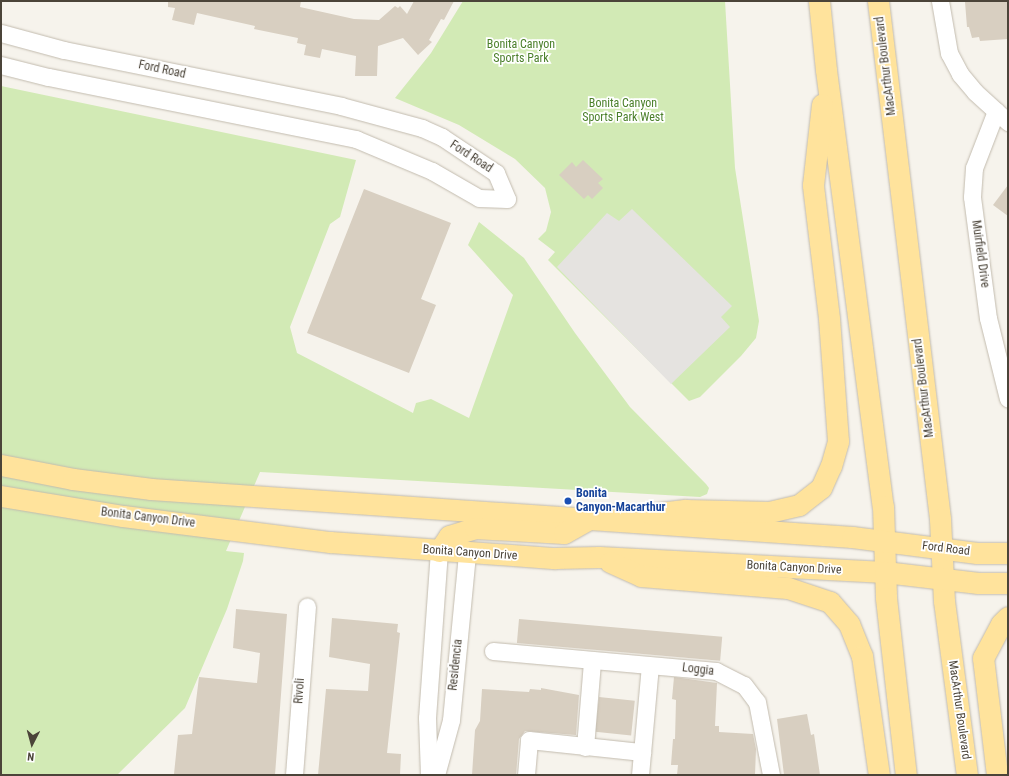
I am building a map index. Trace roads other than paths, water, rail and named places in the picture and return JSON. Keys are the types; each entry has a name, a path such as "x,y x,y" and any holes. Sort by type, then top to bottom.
{"main road":[{"path":"819,1 826,70 863,347 884,541 885,572 906,775"},
{"name":"MacArthur Boulevard","path":"878,1 942,549 942,579 967,775"},
{"path":"439,551 449,536 475,528 564,533 596,520 685,510 769,512 799,505 821,488 832,466 838,441 829,318 813,185 826,70"},
{"path":"1,465 81,480 250,497 852,537 884,541"},
{"name":"Bonita Canyon Drive","path":"1,496 123,516 238,528 330,542 467,553 599,557 885,572 942,579"},
{"name":"Ford Road","path":"884,541 942,549 1008,553"},
{"path":"599,557 641,576 788,588 830,602 849,624 862,656 879,775"},
{"path":"942,579 1008,584"},
{"path":"997,775 984,658 1001,624 1008,617"}],"street":[{"path":"940,1 949,53 960,74 1002,116"},
{"name":"Ford Road","path":"1,33 64,50 341,106 422,128 442,138 496,173 507,199 479,198 432,171 356,139 48,77 1,65"},
{"name":"Muirfield Drive","path":"1002,116 974,168 972,197 988,318 1008,399"},
{"name":"Residencia","path":"429,775 427,718 439,551"},
{"name":"Residencia","path":"436,775 451,720 467,553"},
{"name":"Rivoli","path":"294,775 307,607"},
{"name":"Loggia","path":"493,651 716,671 744,685 757,702 771,775"},
{"path":"585,747 592,661"},
{"path":"640,775 650,666"},
{"path":"526,775 529,740 642,752"}],"place":[{"name":"Bonita Canyon-Macarthur","path":"568,501"}],"park label":[{"name":"Bonita Canyon Sports Park","path":"521,52"},
{"name":"Bonita Canyon Sports Park West","path":"623,111"}]}
